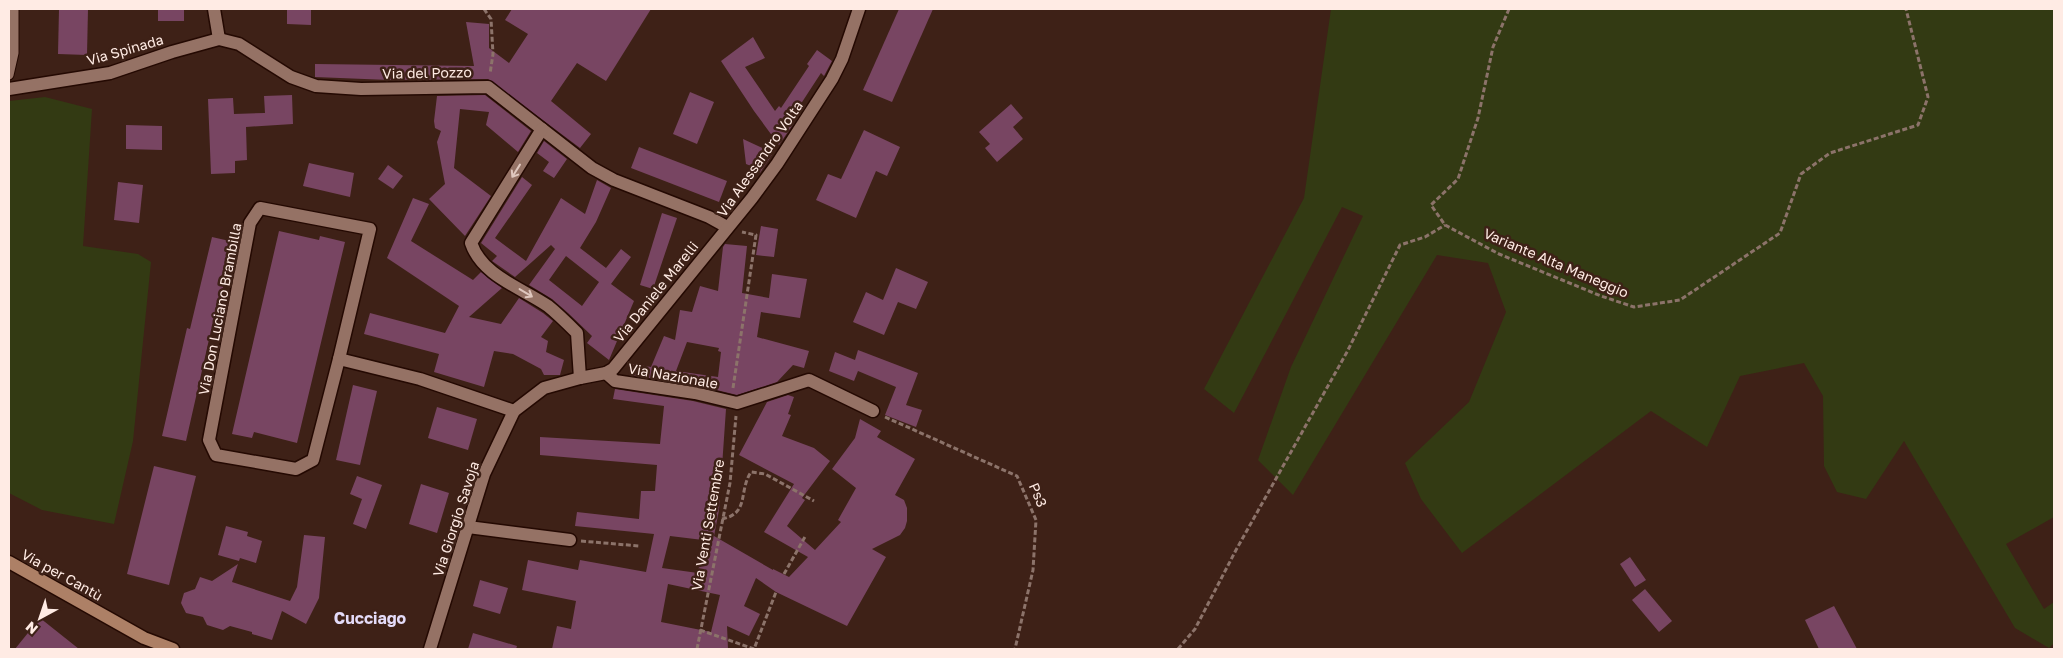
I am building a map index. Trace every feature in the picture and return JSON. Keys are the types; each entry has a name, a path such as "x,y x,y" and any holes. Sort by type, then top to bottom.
{"main road":[{"name":"Via per Cantù","path":"9,562 144,638 169,648"}],"street":[{"path":"214,9 219,40"},
{"name":"Via Alessandro Volta","path":"727,227 752,198 777,164 832,79 842,59 858,9"},
{"name":"Via del Pozzo","path":"219,40 239,44 290,77 316,86 361,89 488,87 592,168 614,180 709,217 727,227"},
{"name":"Via Spinada","path":"9,89 110,73 172,52 219,40"},
{"path":"542,129 471,243 474,252 495,274 550,307 577,333 580,378"},
{"name":"Via Don Luciano Brambilla","path":"260,208 370,229 339,359 313,460 296,469 216,455 209,440 250,223 260,208"},
{"name":"Via Daniele Marelli","path":"606,373 613,369 727,227"},
{"path":"339,359 420,379 514,411"},
{"name":"Via Giorgio Savoja","path":"430,649 484,474 514,411 544,388 606,373"},
{"name":"Via Nazionale","path":"606,373 615,380 696,393 737,403"},
{"path":"737,403 809,380 873,411"},
{"path":"468,527 570,540"}],"lane":[{"path":"9,75 14,53 14,9"}],"path":[{"path":"484,9 491,19 493,54 488,87"},
{"path":"1178,649 1195,629 1236,550 1347,352 1400,246 1425,237 1444,225 1431,204 1458,179 1478,118 1493,47 1509,9"},
{"name":"Variante Alta Maneggio","path":"1444,225 1499,254 1600,296 1634,307 1680,300 1780,233 1801,174 1830,153 1918,125 1928,97 1906,9"},
{"name":"Via Alessandro Volta","path":"727,227 756,235 733,387 737,403"},
{"name":"Via Venti Settembre","path":"697,649 730,483 737,403"},
{"name":"Ps3","path":"873,411 1017,476 1036,520 1033,570 1016,649"},
{"path":"722,519 733,517 739,510 746,480 751,472 765,474 814,501"},
{"path":"784,574 806,535"},
{"path":"570,540 639,546"},
{"path":"700,630 754,649 776,592"}],"green space":[{"path":"1331,9 2054,9 2054,517 2006,544 2044,609 2054,602 2054,643 2049,648 2015,628 1904,441 1866,499 1837,492 1824,466 1823,396 1804,363 1740,376 1707,447 1651,411 1462,553 1421,499 1405,463 1469,402 1506,312 1488,263 1437,255 1293,495 1258,460 1291,367 1363,216 1342,207 1234,413 1204,389 1304,198"},
{"path":"45,97 92,109 83,246 138,254 151,262 133,441 114,524 42,510 9,493 9,101"}],"building":[{"path":"59,9 88,9 87,55 58,54"},
{"path":"158,9 184,9 184,21 158,21"},
{"path":"287,9 311,9 311,25 287,24"},
{"path":"512,9 651,9 606,81 577,63 551,101 591,134 580,148 488,79 389,80 315,77 315,64 474,66 466,22 489,24 489,48 509,63 528,34 505,20"},
{"path":"899,9 933,9 892,102 863,90"},
{"path":"753,37 765,58 745,67 775,111 779,106 781,108 809,66 807,64 817,50 832,61 824,76 821,73 791,119 794,123 779,145 721,61"},
{"path":"690,92 714,102 697,144 673,134"},
{"path":"292,95 293,124 246,127 247,160 235,161 235,173 211,174 208,99 233,98 234,114 265,113 264,96"},
{"path":"485,95 531,131 518,152 486,125 489,112 460,109 454,168 491,196 465,236 429,199 445,184 437,142 441,131 435,128 434,121 437,96"},
{"path":"1011,104 1023,118 1013,127 1023,139 997,162 985,148 990,144 979,132"},
{"path":"126,125 162,126 162,150 126,149"},
{"path":"864,130 900,147 887,176 876,171 856,218 816,200 828,174 841,179"},
{"path":"743,139 773,153 760,173 746,164"},
{"path":"544,141 567,159 554,178 543,171 549,162 537,153"},
{"path":"639,147 727,181 719,202 631,168"},
{"path":"309,163 354,173 350,197 303,186"},
{"path":"388,165 403,176 393,189 378,179"},
{"path":"522,177 532,185 495,238 526,261 561,198 585,214 597,180 611,188 596,222 580,248 606,268 621,249 631,257 611,284 634,301 609,360 587,343 592,336 568,313 552,299 529,285 555,249 551,245 515,277 492,261 497,256 481,243","holes":["566,256 599,282 582,306 549,280"]},
{"path":"118,182 143,185 139,223 114,220"},
{"path":"413,198 429,204 411,241 473,280 481,272 502,288 469,317 501,324 519,298 543,313 553,321 541,337 548,341 546,352 564,360 560,375 544,375 541,369 513,354 494,351 484,387 434,372 439,354 364,334 370,313 445,333 459,306 387,258"},
{"path":"662,213 677,218 653,289 640,285"},
{"path":"761,226 778,229 774,257 756,255"},
{"path":"279,231 319,240 320,236 345,242 297,443 254,432 252,438 232,434"},
{"path":"212,237 234,242 217,313 215,313 186,441 162,436 187,328 190,329"},
{"path":"725,244 747,246 742,293 769,298 772,274 807,279 800,318 761,312 757,337 809,351 804,368 793,365 777,382 737,395 696,385 630,375 632,364 651,367 664,336 675,340 680,310 692,312 700,286 718,291 723,247","holes":["687,342 719,348 718,351 721,352 718,377 676,371"]},
{"path":"896,268 928,282 916,309 898,302 884,335 853,322 866,292 883,300"},
{"path":"858,350 918,373 906,405 922,410 916,427 885,415 896,387 858,371 854,381 829,371 835,352 855,360"},
{"path":"353,385 377,391 360,465 336,460"},
{"path":"615,389 693,401 726,409 719,510 714,536 773,570 789,577 808,557 764,532 794,484 739,455 767,402 788,395 794,397 788,414 791,415 782,436 814,448 830,461 802,498 805,500 787,526 815,550 841,522 838,520 856,488 832,469 855,438 860,419 881,431 877,437 915,459 895,495 904,500 907,508 905,528 900,535 872,549 886,557 847,626 776,592 756,578 744,606 760,614 749,636 727,626 728,649 552,649 557,626 571,629 576,601 522,590 528,560 578,570 580,560 646,572 654,534 575,526 577,512 639,519 641,491 655,491 657,465 540,455 540,437 660,444 664,406 613,399","holes":["670,536 703,540 698,573 662,568","668,584 720,595 711,632 661,622"]},
{"path":"437,407 477,419 468,450 428,438"},
{"path":"154,466 196,476 169,585 127,574"},
{"path":"357,476 382,485 366,529 353,524 362,499 350,494"},
{"path":"421,484 449,493 437,533 409,524"},
{"path":"226,526 248,532 247,536 262,541 256,563 240,558 239,561 218,555"},
{"path":"304,535 325,537 319,598 306,624 282,611 272,640 230,626 223,630 207,625 203,617 186,613 181,603 184,593 195,589 200,577 212,581 238,564 232,582 290,601 297,587"},
{"path":"1630,557 1646,580 1635,587 1620,564"},
{"path":"480,580 508,588 500,614 473,606"},
{"path":"1645,589 1672,621 1659,632 1632,600"},
{"path":"1834,606 1857,649 1819,649 1805,620"},
{"path":"40,618 79,649 15,649"},
{"path":"473,633 517,646 516,649 468,649"}],"district":[{"name":"Cucciago","path":"370,618"}]}
